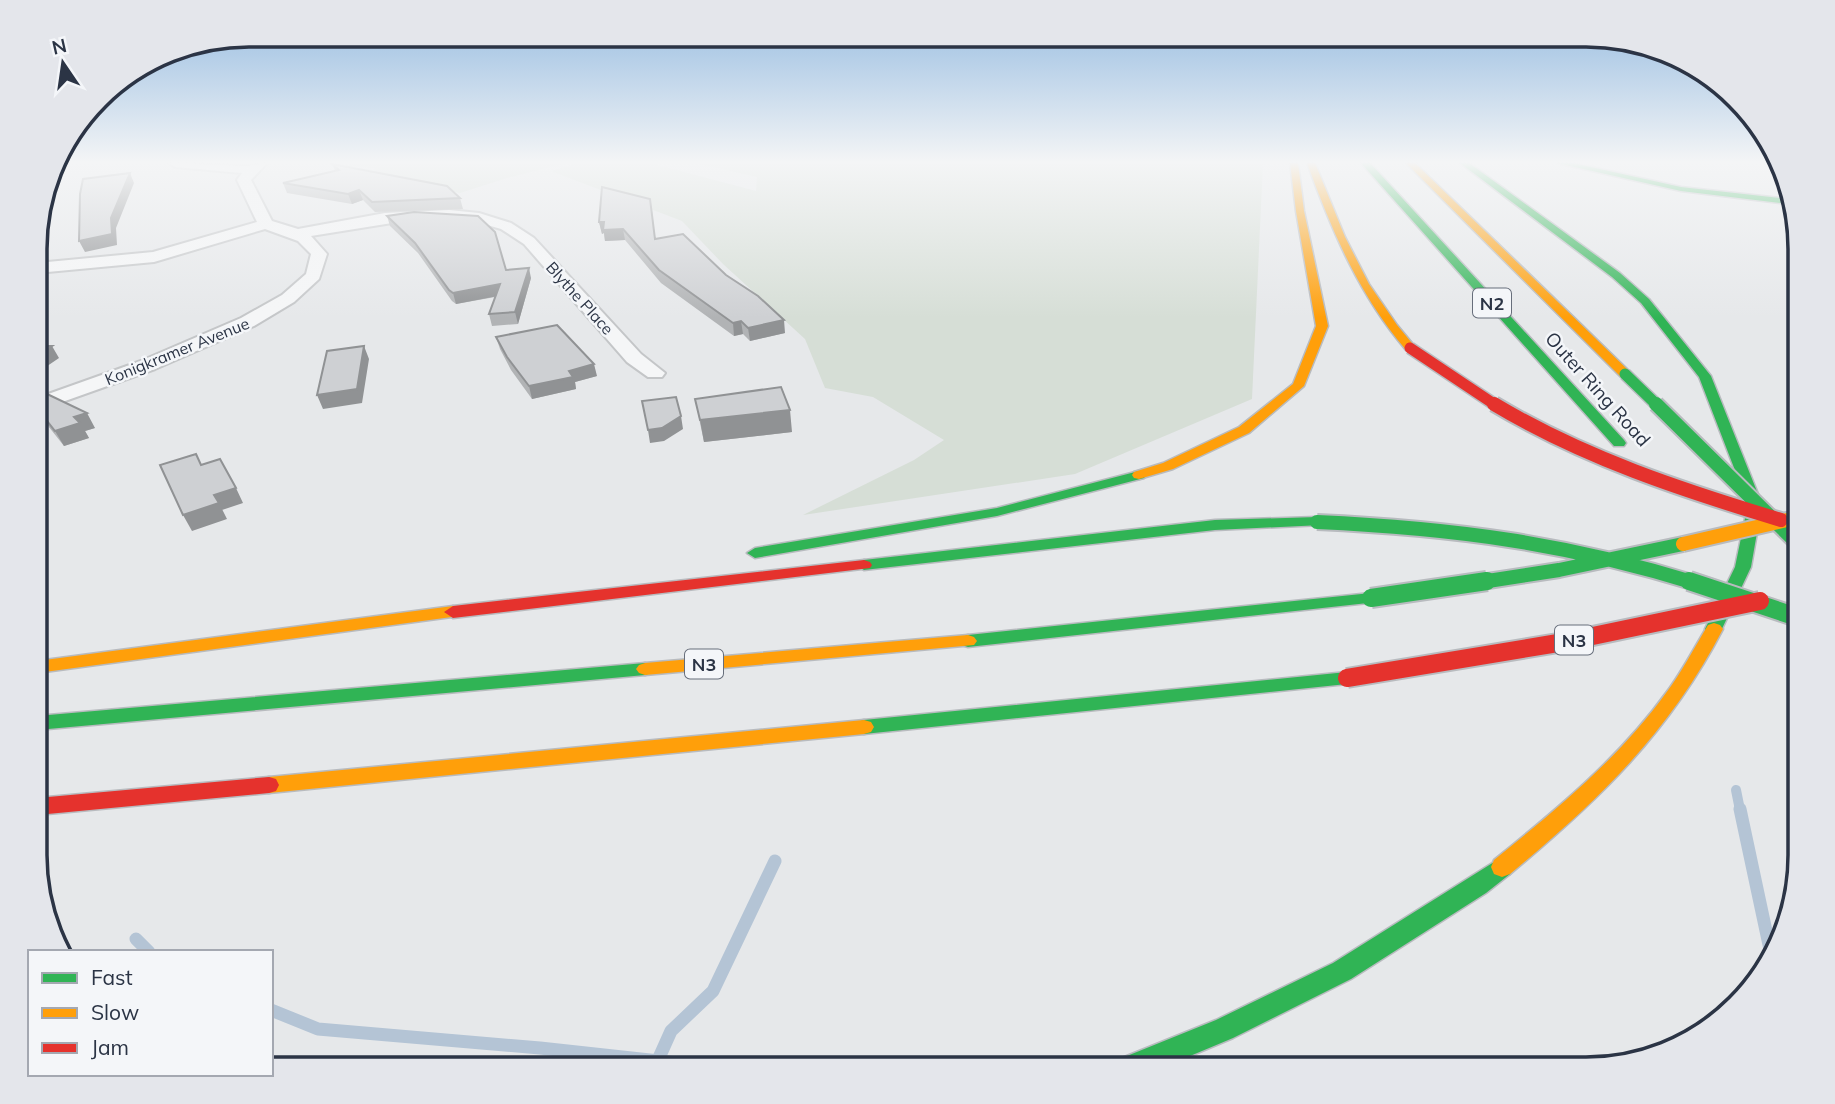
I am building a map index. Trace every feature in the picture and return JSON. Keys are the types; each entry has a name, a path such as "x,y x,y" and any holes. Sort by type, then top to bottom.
{"highway":[{"path":"736,556 967,518 1077,496 1144,476 1179,462 1213,448 1252,425 1282,402 1301,380 1314,358 1323,330 1303,215"},
{"path":"1333,215 1363,286 1391,330 1439,373 1535,429 1593,456 1734,507 1787,521"},
{"name":"Outer Ring Road","path":"1412,215 1673,503"},
{"name":"Outer Ring Road","path":"1462,215 1787,533"},
{"path":"1157,1056 1224,1029 1342,971 1478,886 1561,820 1657,719 1698,663 1743,567 1755,504 1705,376 1645,301 1616,275 1534,215"},
{"name":"N3","path":"47,722 1013,637 1371,598 1559,570 1787,520"},
{"path":"47,666 357,623 1215,525 1317,522 1395,525 1472,533 1635,566 1729,591 1787,613"},
{"path":"1691,523 1787,629"},
{"path":"357,623 600,579"},
{"name":"N3","path":"47,806 1004,714 1347,678 1563,642 1708,614 1786,594"}],"street":[{"path":"263,215 265,224"},
{"name":"Blythe Place","path":"297,234 357,222 416,216 463,216 492,220 509,226 529,242 634,358 656,373"},
{"path":"47,267 154,257 265,224 297,234"},
{"name":"Konigkramer Avenue","path":"47,401 194,347 244,326 270,310 310,277 319,261 318,253 312,244 297,234"}],"shaded area":[{"path":"665,215 1261,215 1252,399 1075,474 803,515 914,460 944,440 873,397 825,388 805,339 723,264 682,221"}],"building":[{"path":"80,215 112,215 112,234 79,241"},
{"path":"600,215 652,215 655,239 683,234 726,275 758,296 784,320 748,328 741,321 733,323 659,270 623,229 603,230 604,222 599,222"},
{"path":"387,216 478,216 495,232 506,270 529,268 515,312 489,314 500,284 453,293 449,290 415,243"},
{"path":"557,325 594,364 569,371 573,377 529,386 496,337"},
{"path":"364,346 357,389 317,395 327,351"},
{"path":"781,387 790,410 700,420 695,399"},
{"path":"47,394 87,413 74,417 80,423 55,431 47,421"},
{"path":"676,397 681,416 662,428 648,430 642,401"},
{"path":"196,454 201,465 220,459 236,488 214,495 219,503 183,515 160,465"}],"waterway":[{"path":"1736,790 1740,810"},
{"path":"1740,809 1768,941"},
{"path":"659,1057 671,1031 713,991 775,861"},
{"path":"136,939 147,950"},
{"path":"273,1011 318,1029 620,1057"}],"traffic: fast":[{"path":"1412,215 1619,443"},
{"path":"1534,215 1616,275 1645,301 1705,376 1755,504 1743,567 1714,629"},
{"path":"1625,374 1787,533"},
{"path":"755,553 997,512 1139,475"},
{"path":"864,565 1215,525 1317,522"},
{"path":"1317,522 1433,528 1539,544 1671,575 1787,613"},
{"path":"1371,598 1559,570 1683,544"},
{"path":"968,641 1371,598"},
{"path":"47,722 645,669"},
{"path":"864,727 1347,678"},
{"path":"1157,1056 1224,1029 1342,971 1478,886 1502,867"}],"traffic: slow":[{"path":"1139,475 1168,466 1244,430 1298,386 1322,326 1301,215"},
{"path":"1331,215 1377,306 1410,348"},
{"path":"1462,215 1625,374"},
{"path":"1683,544 1787,520"},
{"path":"47,666 453,612"},
{"path":"1502,867 1563,816 1622,760 1649,730 1695,664 1714,629"},
{"path":"645,669 968,641"},
{"path":"269,785 864,727"}],"traffic: jam":[{"path":"1410,348 1498,406 1587,452 1681,489 1781,520"},
{"path":"453,612 864,565"},
{"path":"1347,678 1564,642 1760,601"},
{"path":"47,806 269,785"}]}
